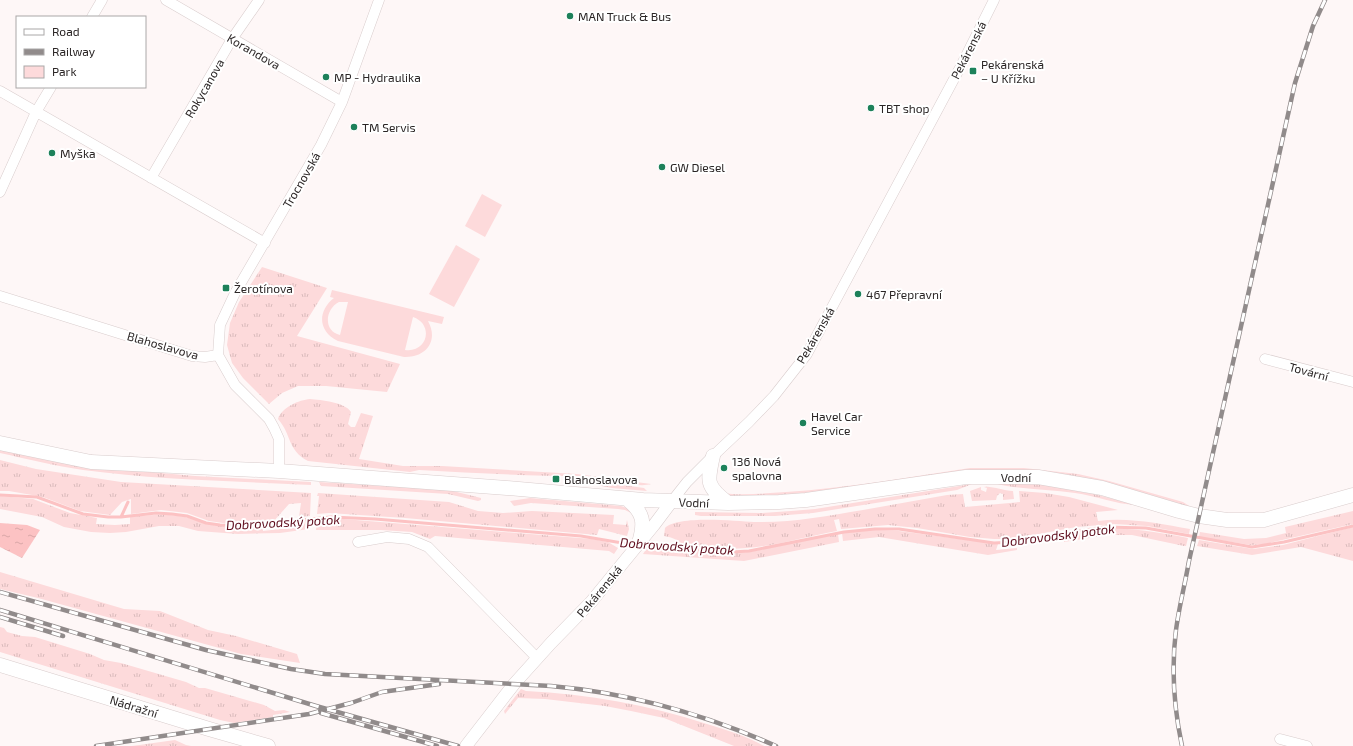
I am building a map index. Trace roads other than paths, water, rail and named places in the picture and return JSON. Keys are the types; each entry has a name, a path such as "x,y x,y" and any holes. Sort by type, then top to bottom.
{"main road":[{"path":"0,442 91,462 279,471 507,488 627,499 672,501"},
{"path":"712,456 709,472 711,487 728,503"},
{"name":"Vodní","path":"672,501 728,503 779,502 806,500 966,477 1038,477 1102,488 1179,511 1227,520 1264,520 1353,495"},
{"path":"627,499 639,510 642,523 640,540"},
{"name":"Nádražní","path":"0,665 268,746"}],"street":[{"path":"93,16 102,0"},
{"name":"Korandova","path":"166,0 342,102"},
{"name":"Rokycanova","path":"151,178 232,39 259,0"},
{"name":"Trocnovská","path":"218,355 220,324 235,293 320,145 342,102 379,0"},
{"name":"Pekárenská","path":"466,746 514,684 591,602 687,482 774,396 807,354 959,69 994,0"},
{"path":"0,192 36,112 50,88"},
{"path":"0,91 265,243"},
{"name":"Blahoslavova","path":"0,296 192,356 205,357 218,355"},
{"path":"218,355 235,385 269,419 274,428 279,439 279,471"},
{"name":"Tovární","path":"1265,359 1353,382"},
{"path":"358,542 387,537 410,539 428,547 537,658"},
{"path":"472,746 485,723"},
{"path":"1280,739 1307,746"}],"water":[{"path":"0,523 27,525 40,530 22,558 0,547"}],"waterway":[{"name":"Dobrovodský potok","path":"0,495 37,497 83,514 108,517 156,513 172,514 187,516 206,523 239,526 331,517 375,519 581,536 634,545"},
{"path":"121,517 128,502"},
{"name":"Dobrovodský potok","path":"642,546 732,552 749,551 844,532 875,529 899,529 994,543 1013,542 1104,527 1146,528 1252,547 1284,542 1353,526"}],"railway":[{"path":"1182,746 1174,688 1174,645 1180,604 1295,83 1313,26 1325,0"},
{"path":"0,592 206,650 291,669 325,674 551,686 580,689 638,700 694,715 722,724 776,746"},
{"path":"0,610 316,706 458,746"},
{"path":"0,617 63,636"},
{"path":"96,746 309,714 351,703 382,692 439,684"},
{"path":"321,713 437,746"}],"place":[{"name":"MAN Truck & Bus","path":"570,16"},
{"name":"Pekárenská – U Křížku","path":"973,71"},
{"name":"MP - Hydraulika","path":"326,77"},
{"name":"TBT shop","path":"871,108"},
{"name":"TM Servis","path":"354,127"},
{"name":"Myška","path":"52,153"},
{"name":"GW Diesel","path":"662,167"},
{"name":"Žerotínova","path":"226,288"},
{"name":"467 Přepravní","path":"858,294"},
{"name":"Havel Car Service","path":"803,423"},
{"name":"136 Nová spalovna","path":"724,468"},
{"name":"Blahoslavova","path":"556,479"}]}
